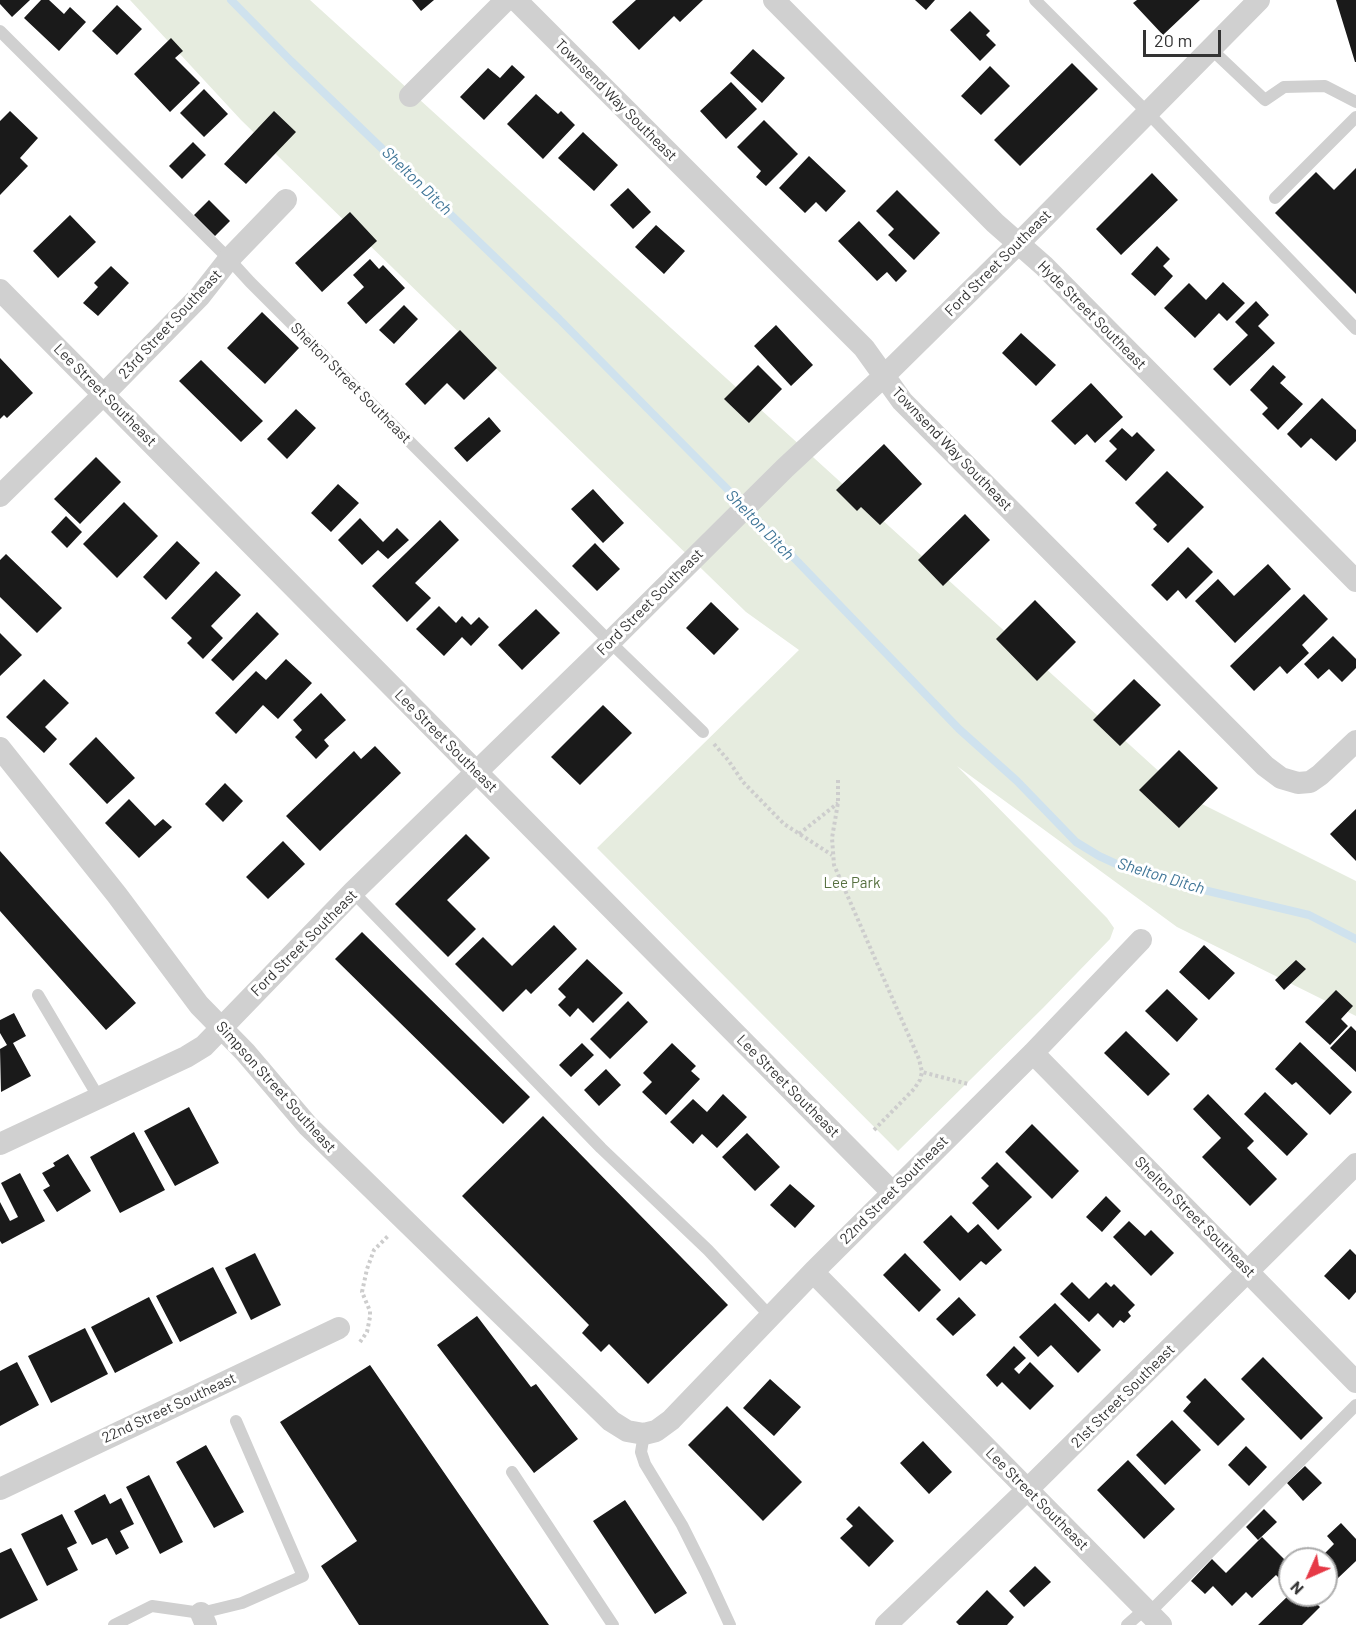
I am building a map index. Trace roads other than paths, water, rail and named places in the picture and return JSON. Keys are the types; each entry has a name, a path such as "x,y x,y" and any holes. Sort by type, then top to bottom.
{"street":[{"path":"410,96 506,0"},
{"name":"Townsend Way Southeast","path":"516,0 864,348 902,401 1265,766 1281,778 1298,783 1310,782 1356,741"},
{"name":"Hyde Street Southeast","path":"774,0 995,223 1044,266 1356,581"},
{"name":"Ford Street Southeast","path":"0,1144 186,1058 204,1046 353,892 785,468 884,376 1259,0"},
{"name":"23rd Street Southeast","path":"0,496 200,296 229,259 286,200"},
{"name":"Lee Street Southeast","path":"0,290 892,1192"},
{"name":"Simpson Street Southeast","path":"0,748 117,895 200,1005 308,1126 611,1421 627,1431 644,1434"},
{"name":"22nd Street Southeast","path":"644,1434 656,1431 671,1420 813,1272 1033,1053 1141,940"},
{"name":"Shelton Street Southeast","path":"1033,1053 1356,1382"},
{"name":"21st Street Southeast","path":"886,1625 1028,1489 1356,1164"},
{"name":"Lee Street Southeast","path":"813,1272 1151,1615"},
{"name":"22nd Street Southeast","path":"0,1489 339,1328"}],"lane":[{"path":"1035,0 1356,328"},
{"name":"Shelton Street Southeast","path":"0,31 610,642 703,732"},
{"path":"1210,48 1265,100 1284,87 1325,86 1356,102"},
{"path":"1275,198 1356,117"},
{"path":"353,892 601,1148 708,1250 770,1316"},
{"path":"38,995 99,1098"},
{"path":"1127,1625 1151,1615 1356,1405"},
{"path":"114,1625 152,1606 203,1619 303,1576 236,1421"},
{"path":"644,1434 641,1452 645,1464 682,1525 728,1624"},
{"path":"512,1472 613,1625"}],"waterway":[{"name":"Shelton Ditch","path":"231,0 291,61 559,319 743,505 959,729 1017,781 1076,842 1123,867 1170,882 1309,915 1356,939"}],"park label":[{"name":"Lee Park","path":"852,883"}]}
